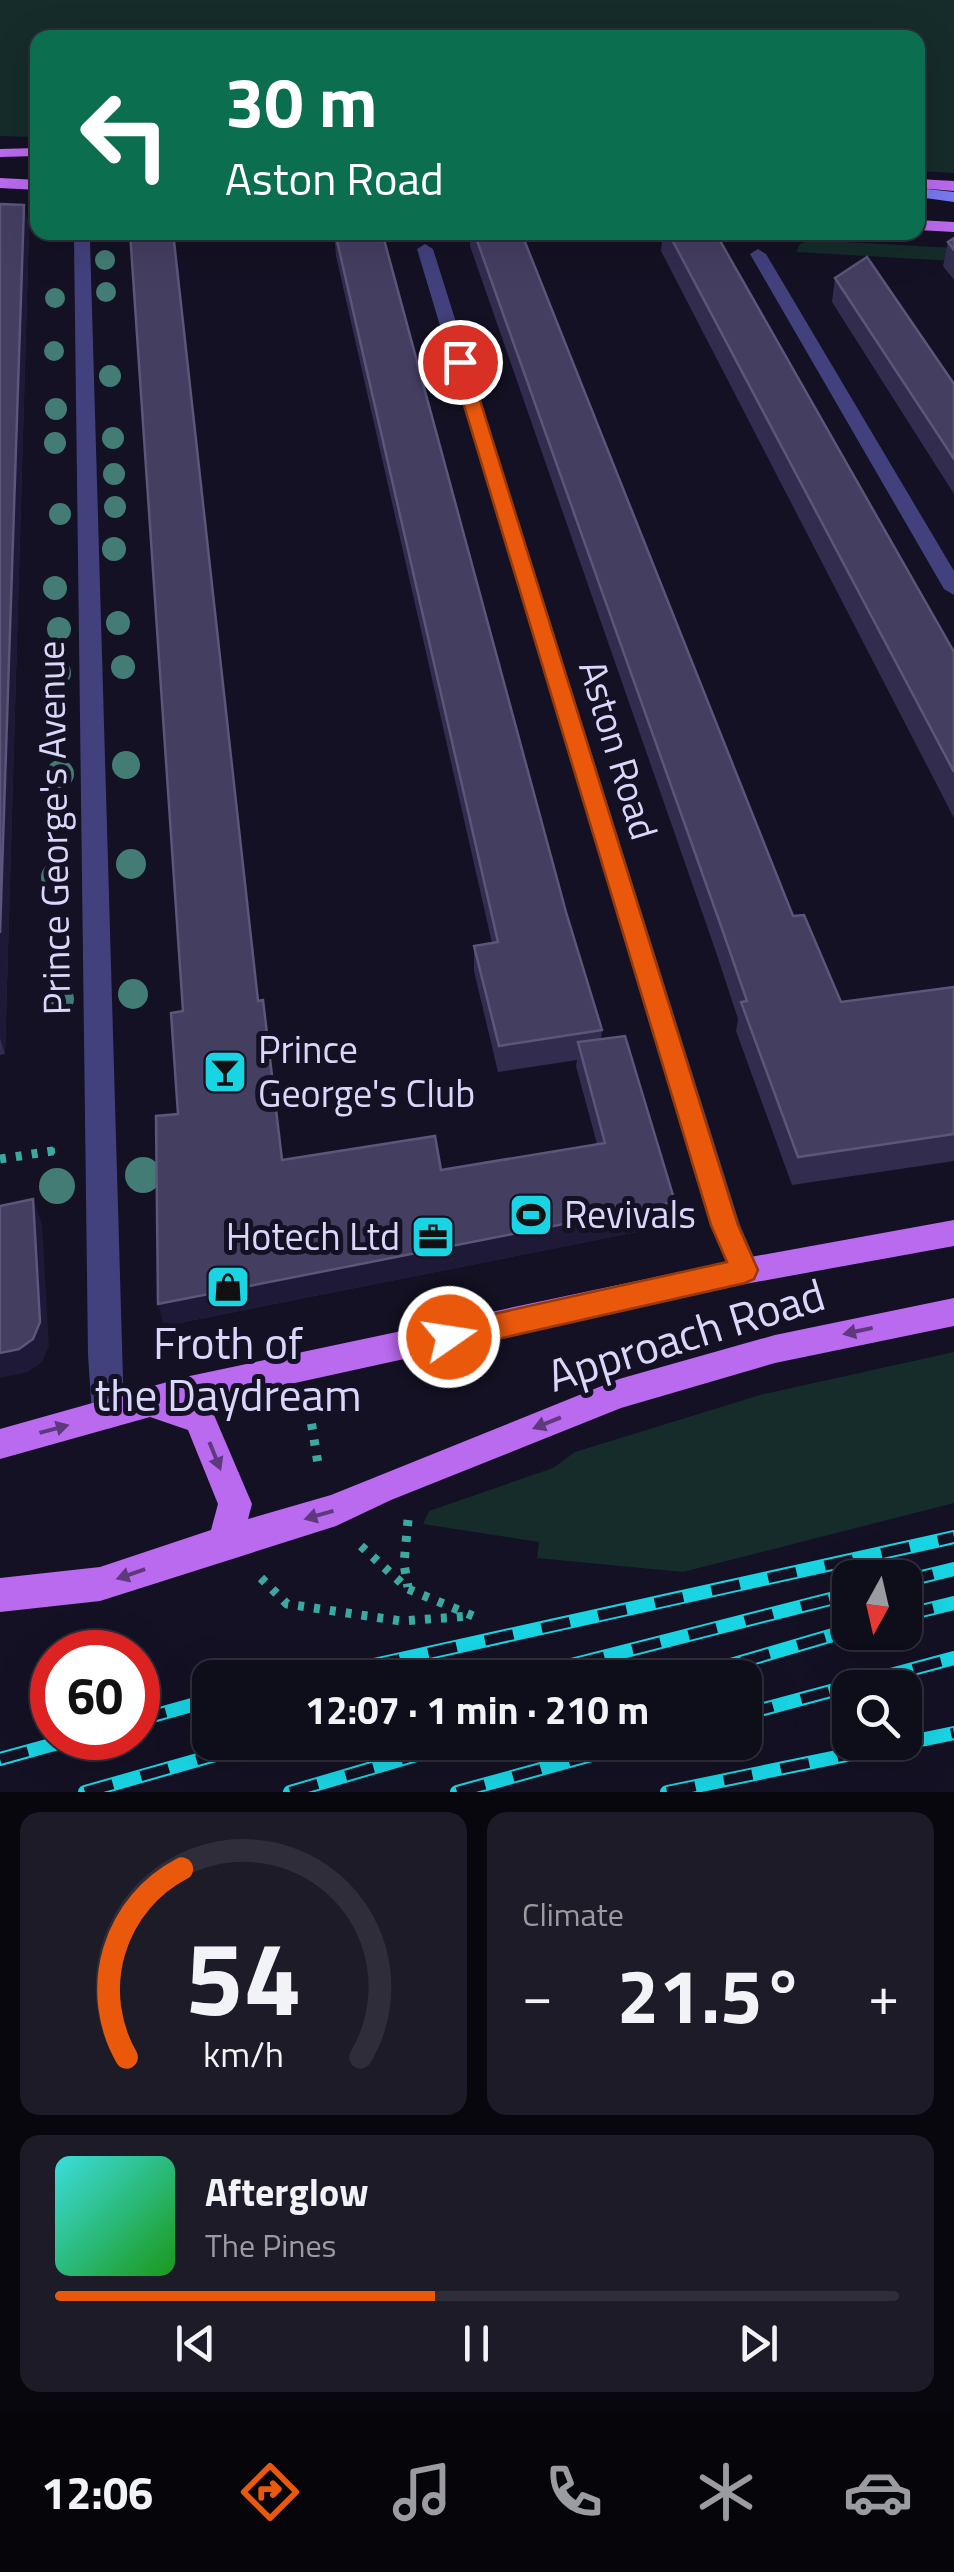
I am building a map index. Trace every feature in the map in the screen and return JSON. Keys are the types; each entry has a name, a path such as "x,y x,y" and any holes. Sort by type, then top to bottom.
{"main road":[{"path":"0,153 30,152"},
{"path":"0,182 30,184"},
{"path":"925,184 954,186"},
{"path":"925,194 954,197"},
{"path":"925,225 954,227"},
{"name":"Approach Road","path":"0,1444 151,1402 745,1270 954,1233"},
{"name":"Approach Road","path":"0,1595 100,1584 336,1510 619,1394 774,1350 954,1312"},
{"path":"151,1402 200,1418 235,1504 224,1542"}],"street":[{"name":"Prince George's Avenue","path":"82,241 108,1414"},
{"name":"Aston Road","path":"425,249 725,1225 745,1270"},
{"path":"758,254 954,588"}],"path":[{"path":"0,1159 100,1144"},
{"path":"308,1401 320,1472"},
{"path":"408,1589 404,1564 409,1479"},
{"path":"224,1542 287,1604 401,1622 473,1616 408,1589 353,1538"}],"green space":[{"path":"0,0 954,0 954,173 925,171 925,30 30,30 30,137 0,136"},
{"path":"614,240 709,240 718,244"},
{"path":"810,240 954,248 954,261 796,252 800,244"},
{"path":"954,1352 954,1503 683,1572 537,1558 539,1542 423,1524 429,1511 553,1468 575,1452 760,1395"}],"building":[{"path":"0,204 24,205 0,933"},
{"path":"131,240 174,240 258,1001 263,1000 282,1160 435,1136 441,1170 605,1143 578,1042 625,1036 675,1202 158,1304 156,1116 178,1114 171,1013 183,1011"},
{"path":"337,240 384,240 566,912 602,1030 499,1046 474,946 498,942"},
{"path":"477,240 524,240 793,916 804,915 841,1002 954,987 954,1134 798,1157 741,1002 747,1001"},
{"path":"672,240 720,240 954,652 954,772"},
{"path":"867,257 954,384 954,459 835,278"},
{"path":"33,1199 40,1322 33,1339 19,1349 0,1353 0,1206"}],"railway":[{"path":"397,1660 954,1537"},
{"path":"922,1577 954,1569"},
{"path":"591,1660 832,1599"},
{"path":"922,1611 954,1603"},
{"path":"748,1660 832,1635"},
{"path":"762,1709 954,1658"},
{"path":"160,1714 192,1705"},
{"path":"667,1792 954,1733"},
{"path":"0,1759 30,1751"},
{"path":"85,1792 198,1760"},
{"path":"290,1792 399,1760"},
{"path":"457,1792 573,1760"}],"place":[{"name":"Prince George's Club","path":"225,1072"},
{"name":"Revivals","path":"531,1215"},
{"name":"Hotech Ltd","path":"433,1237"},
{"name":"Froth of the Daydream","path":"228,1287"}],"route":[{"path":"449,1337 745,1270 725,1225 460,362"}]}
